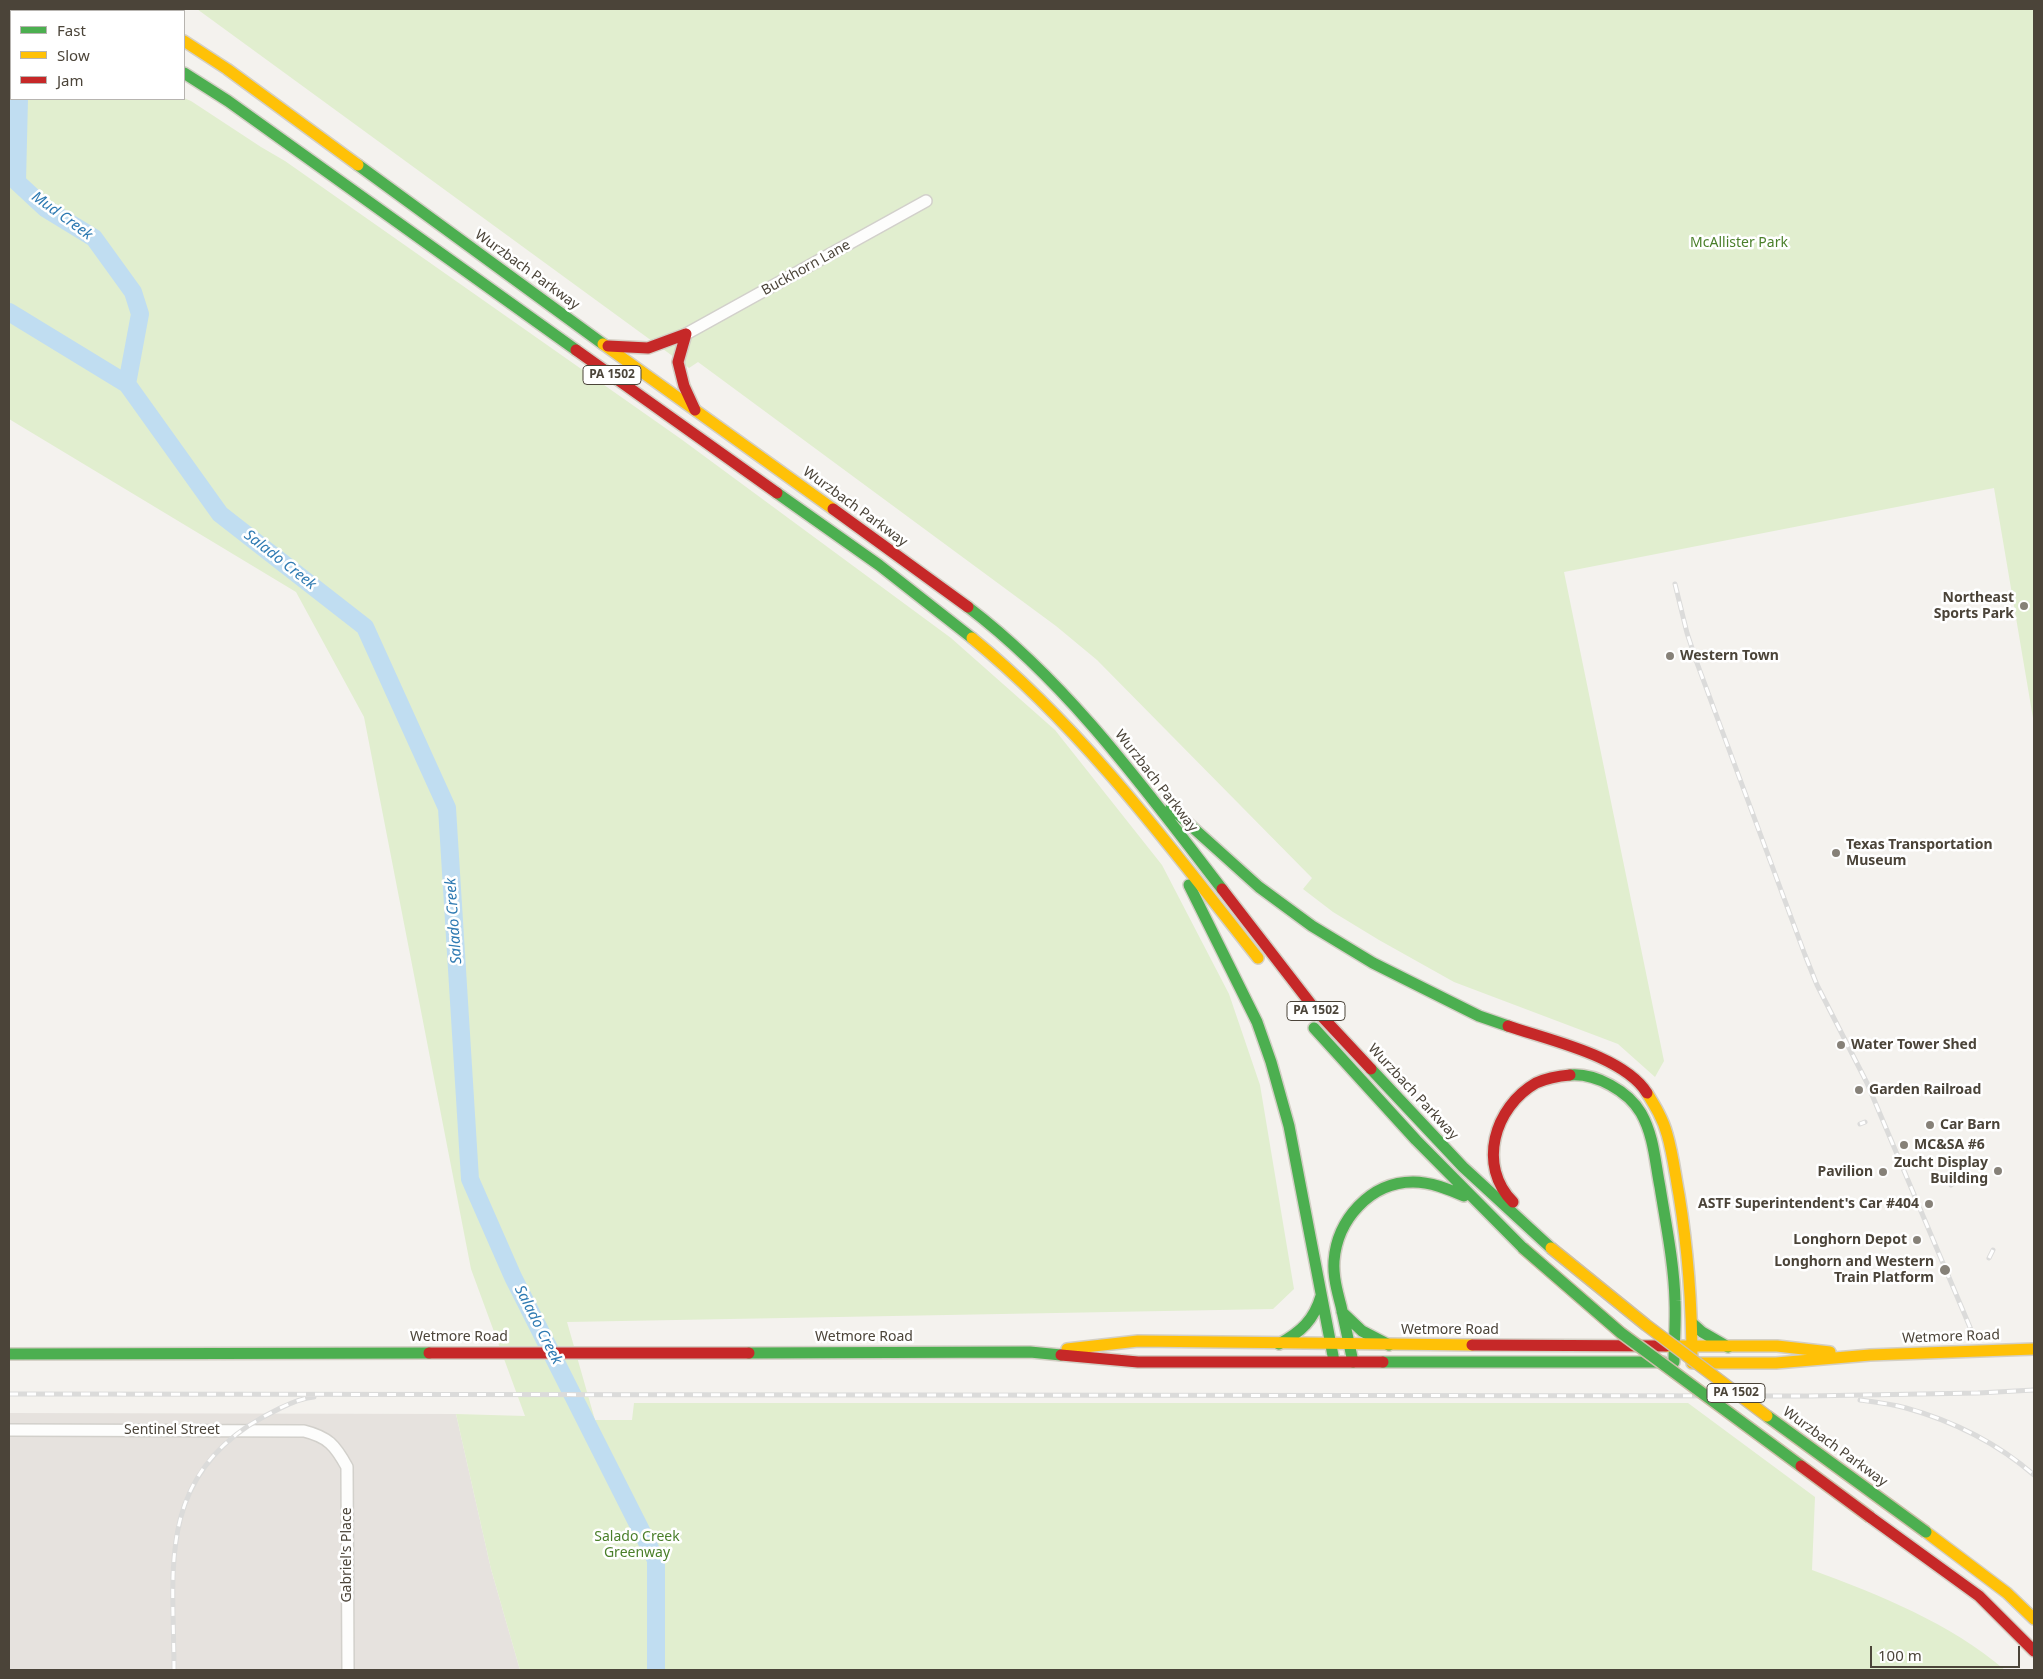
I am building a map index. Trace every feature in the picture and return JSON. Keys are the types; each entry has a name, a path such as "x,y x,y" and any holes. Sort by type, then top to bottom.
{"main road":[{"name":"Wurzbach Parkway","path":"185,42 227,69 605,346 984,620 1027,656 1112,747 1314,1008 1464,1167 1551,1248 1646,1325 2007,1593 2034,1619"},
{"name":"PA 1502","path":"185,74 228,100 928,602 982,645 1059,717 1165,839 1266,968"},
{"path":"605,346 648,348 686,334"},
{"path":"686,334 678,362 684,386 696,411"},
{"path":"1112,747 1164,802 1234,866 1312,926 1373,963 1440,998 1479,1016 1602,1058 1626,1071 1643,1087 1659,1113 1673,1159 1684,1234 1692,1323 1692,1363"},
{"path":"1165,839 1214,933 1257,1022 1271,1062 1288,1126 1334,1362"},
{"name":"PA 1502","path":"1308,1021 1373,1096 1474,1202 1523,1248 1621,1333 1979,1596 2034,1651"},
{"path":"1551,1248 1501,1188 1493,1160 1496,1132 1500,1122 1511,1106 1524,1092 1539,1081 1555,1076 1590,1075 1610,1084 1628,1097 1646,1120 1656,1160 1671,1258 1675,1302 1674,1362"},
{"path":"1353,1362 1334,1276 1337,1243 1350,1215 1369,1195 1391,1184 1422,1182 1441,1186 1474,1202"},
{"path":"1278,1344 1293,1337 1308,1324 1318,1309 1322,1294"},
{"path":"1635,1347 1655,1335 1666,1321 1675,1302"},
{"path":"1342,1312 1362,1331 1389,1345"},
{"path":"1692,1323 1702,1332 1728,1347"},
{"name":"Wetmore Road","path":"1030,1352 1138,1341 1349,1345 1777,1346 1870,1356"},
{"name":"Wetmore Road","path":"9,1354 1030,1352 1138,1362 1776,1363 1870,1356 2034,1349"}],"street":[{"name":"Buckhorn Lane","path":"686,334 926,201"},
{"name":"Sentinel Street","path":"9,1430 304,1430 321,1435 332,1444"},
{"name":"Gabriel's Place","path":"332,1444 340,1453 347,1467 348,1670"}],"shaded area":[{"path":"9,1413 456,1414 491,1569 520,1670 9,1670"}],"green space":[{"name":"McAllister Park","path":"197,9 2034,9 2034,724 1994,488 1564,572 1664,1061 1655,1077 1618,1044 1454,982 1333,912 1303,889 1312,878 1097,660 1056,626 698,362 689,368"},
{"name":"Salado Creek Greenway","path":"9,14 10,100 185,100 185,98 285,161 681,439 951,638 1055,730 1162,865 1229,994 1260,1085 1294,1289 1273,1309 567,1322 595,1420 632,1420 634,1403 1688,1403 1815,1497 1812,1570 1888,1600 1938,1624 1984,1653 2005,1670 520,1670 491,1569 456,1414 525,1416 471,1269 364,717 296,592 9,419"}],"waterway":[{"name":"Mud Creek","path":"19,100 17,182 45,208 94,238 133,292 140,314 127,384"},
{"name":"Salado Creek","path":"9,312 127,384 220,514 365,627 447,808 470,1179 513,1277 656,1560 656,1670"}],"railway":[{"path":"1675,584 1687,633 1697,663 1805,955 1817,985 1867,1083 1972,1332"},
{"path":"1860,1124 1865,1122"},
{"path":"1951,1185 1959,1178"},
{"path":"1989,1258 1993,1250"},
{"path":"9,1394 1807,1396 1978,1393 2034,1390"},
{"path":"174,1670 173,1567 177,1535 185,1505 198,1476 219,1450 248,1426 289,1404 314,1397"},
{"path":"1860,1400 1889,1404 1941,1419 1990,1443 2034,1475"}],"traffic: fast":[{"path":"185,74 228,101 576,350"},
{"path":"358,165 603,344"},
{"path":"777,493 879,565 972,638"},
{"path":"968,607 1005,637 1073,704 1164,813 1222,889"},
{"path":"1171,808 1259,887 1312,926 1373,963 1479,1016 1508,1026"},
{"path":"1189,885 1257,1022 1271,1062 1289,1126 1334,1361"},
{"path":"1314,1028 1416,1140 1523,1248"},
{"path":"1371,1069 1463,1167 1551,1248"},
{"path":"1570,1075 1580,1075 1600,1080 1620,1091 1641,1113 1649,1131 1673,1272 1675,1309 1674,1362"},
{"path":"1353,1362 1334,1267 1336,1246 1349,1218 1358,1206 1370,1196 1397,1184 1426,1183 1446,1188 1464,1196"},
{"path":"1523,1248 1621,1333 1801,1466"},
{"path":"1279,1344 1294,1335 1306,1324 1315,1312 1321,1296"},
{"path":"1342,1312 1362,1331 1389,1345"},
{"path":"1692,1323 1702,1332 1728,1347"},
{"path":"749,1353 1030,1352 1061,1355"},
{"path":"9,1354 429,1353"},
{"path":"1383,1362 1663,1362"},
{"path":"1767,1416 1926,1532"}],"traffic: slow":[{"path":"185,42 227,69 358,165"},
{"path":"603,344 833,509"},
{"path":"972,638 1051,711 1124,790 1258,958"},
{"path":"1647,1093 1659,1113 1665,1128 1671,1149 1679,1195 1689,1279 1692,1363"},
{"path":"1551,1248 1646,1325 1767,1416"},
{"path":"1067,1349 1138,1341 1472,1345"},
{"path":"1666,1346 1777,1346 1830,1352"},
{"path":"1694,1363 1776,1363 1870,1355 2034,1349"},
{"path":"1926,1532 2007,1593 2034,1619"}],"traffic: jam":[{"path":"686,334 678,362 684,386 695,410"},
{"path":"608,346 648,348 686,334"},
{"path":"576,350 777,493"},
{"path":"833,509 968,607"},
{"path":"1222,889 1314,1008 1371,1069"},
{"path":"1508,1026 1603,1059 1636,1080 1647,1093"},
{"path":"1513,1202 1502,1188 1496,1172 1493,1155 1495,1138 1501,1122 1521,1094 1536,1083 1570,1075"},
{"path":"1472,1345 1666,1346"},
{"path":"429,1353 749,1353"},
{"path":"1061,1355 1138,1362 1383,1362"},
{"path":"1801,1466 1870,1517"},
{"path":"1870,1517 1979,1596 2034,1651"}],"place":[{"name":"Northeast Sports Park","path":"2024,606"},
{"name":"Western Town","path":"1670,656"},
{"name":"Texas Transportation Museum","path":"1836,853"},
{"name":"Water Tower Shed","path":"1841,1045"},
{"name":"Garden Railroad","path":"1859,1090"},
{"name":"Car Barn","path":"1930,1125"},
{"name":"MC&SA #6","path":"1904,1145"},
{"name":"Zucht Display Building","path":"1998,1171"},
{"name":"Pavilion","path":"1883,1172"},
{"name":"ASTF Superintendent's Car #404","path":"1929,1204"},
{"name":"Longhorn Depot","path":"1917,1240"},
{"name":"Longhorn and Western Train Platform","path":"1945,1270"}]}
